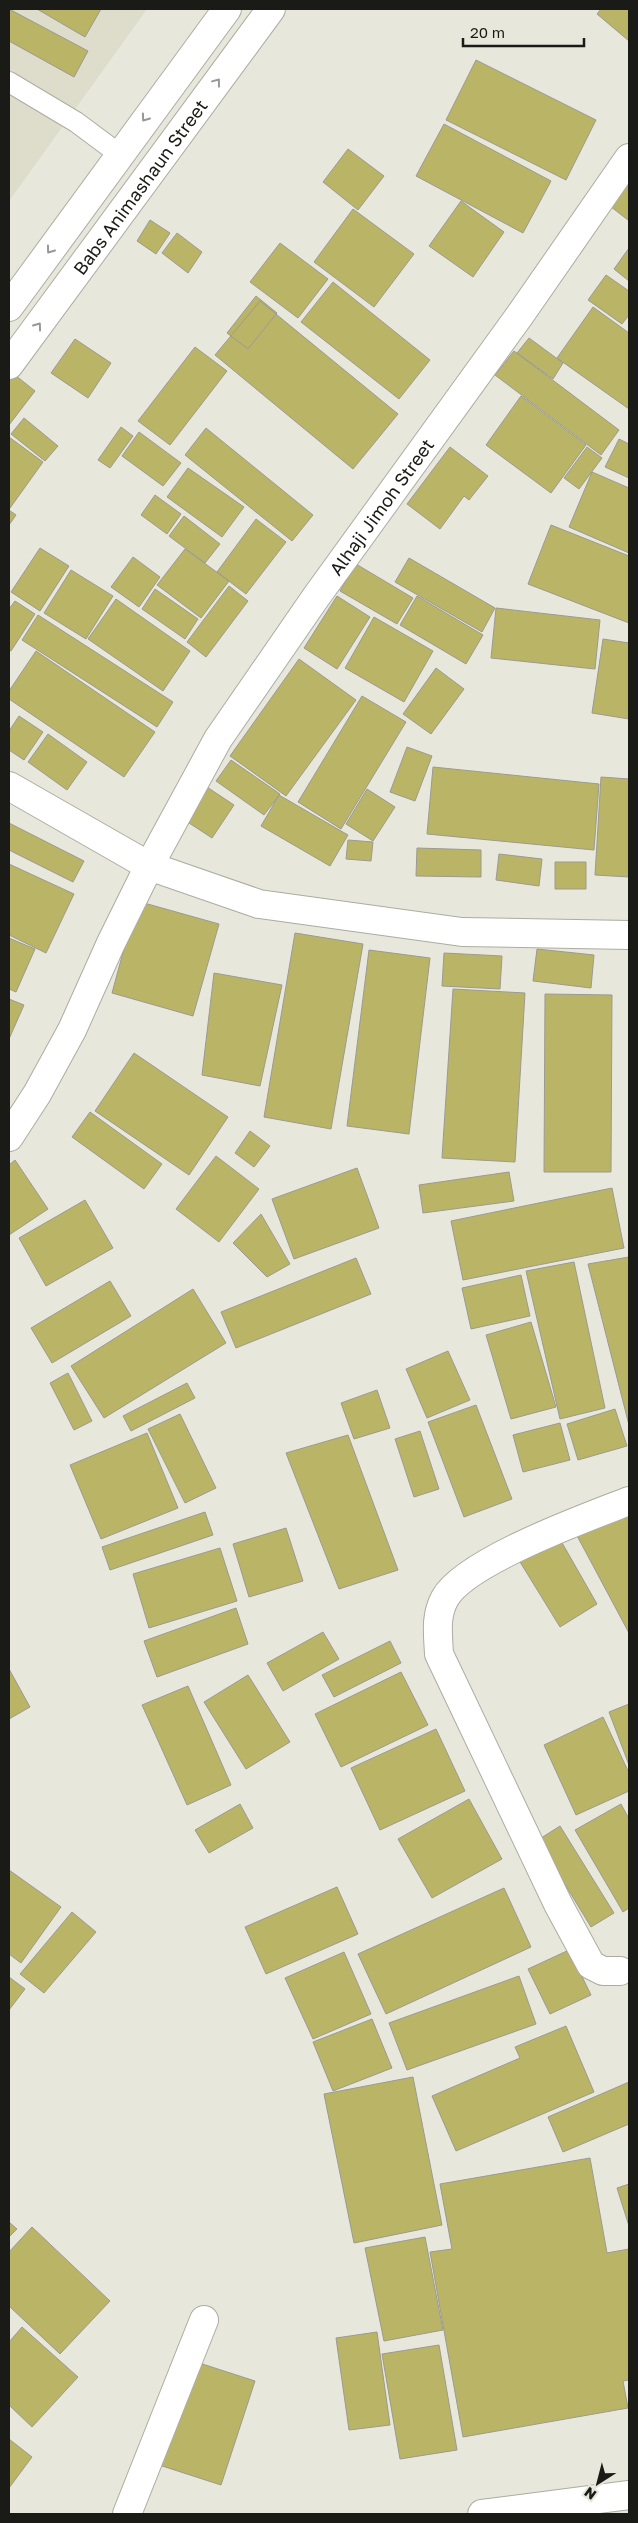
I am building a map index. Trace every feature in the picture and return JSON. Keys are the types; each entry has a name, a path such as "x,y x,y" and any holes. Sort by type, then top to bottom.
{"street":[{"name":"Babs Animashaun Street","path":"9,307 170,84 227,9"},
{"name":"Babs Animashaun Street","path":"9,365 271,9"},
{"path":"170,84 197,109"},
{"name":"Alhaji Jimoh Street","path":"9,1137 37,1094 72,1030 111,943 149,866 218,740 316,597 520,314 629,158"},
{"path":"9,786 149,866 260,904 462,932 629,934"},
{"path":"626,1977 603,1971 591,1965 558,1904 439,1654 437,1621 446,1597 469,1575 528,1542 629,1500"},
{"path":"127,2514 204,2320"},
{"path":"482,2514 629,2495"}],"lane":[{"path":"9,82 76,122 119,154"}],"shaded area":[{"path":"9,9 147,9 9,201"}],"building":[{"path":"9,9 88,51 74,77 9,41"},
{"path":"37,9 101,9 85,37"},
{"path":"601,9 629,9 629,41 597,14"},
{"path":"476,60 596,120 566,180 446,120"},
{"path":"444,124 551,181 523,233 416,176"},
{"path":"348,149 384,176 358,210 323,182"},
{"path":"629,174 629,219 628,220 606,203"},
{"path":"461,201 504,232 473,277 429,246"},
{"path":"353,209 414,254 374,307 314,262"},
{"path":"150,220 170,233 156,254 137,241"},
{"path":"177,233 202,252 188,273 162,253"},
{"path":"280,243 328,279 298,318 250,282"},
{"path":"629,248 629,281 614,269"},
{"path":"606,275 629,291 629,315 622,324 588,300"},
{"path":"333,282 430,360 399,399 301,322"},
{"path":"256,296 277,313 248,349 227,333"},
{"path":"260,301 398,414 353,469 215,355"},
{"path":"593,307 629,333 629,409 557,358"},
{"path":"529,338 563,363 553,379 517,353"},
{"path":"75,339 111,363 88,398 51,373"},
{"path":"195,347 227,371 170,445 138,421"},
{"path":"514,351 619,430 601,455 495,375"},
{"path":"9,372 35,391 9,425"},
{"path":"521,396 586,445 551,493 486,445"},
{"path":"24,418 58,446 45,461 11,434"},
{"path":"121,427 133,436 110,468 98,460"},
{"path":"206,428 313,515 292,541 185,455"},
{"path":"139,432 181,463 163,486 122,456"},
{"path":"9,437 43,462 10,508 9,506"},
{"path":"619,439 629,444 629,478 605,467"},
{"path":"450,447 488,476 469,500 464,496 440,529 407,504"},
{"path":"587,447 602,458 579,489 564,478"},
{"path":"188,468 244,507 222,537 167,497"},
{"path":"592,472 629,488 629,553 569,527"},
{"path":"155,495 181,514 167,534 141,515"},
{"path":"9,510 16,515 9,525"},
{"path":"184,516 220,544 205,563 169,536"},
{"path":"256,519 286,542 246,594 217,572"},
{"path":"551,525 629,556 629,623 528,584"},
{"path":"40,548 69,566 40,611 11,592"},
{"path":"185,549 229,581 201,618 157,585"},
{"path":"133,557 160,577 139,607 111,587"},
{"path":"409,558 495,608 482,632 395,582"},
{"path":"356,564 413,598 397,624 340,591"},
{"path":"71,570 113,596 86,639 44,613"},
{"path":"229,586 248,601 206,657 187,642"},
{"path":"155,589 198,619 185,639 142,609"},
{"path":"337,596 370,617 337,669 304,648"},
{"path":"417,596 483,635 466,664 400,625"},
{"path":"116,599 190,651 163,691 88,639"},
{"path":"15,601 35,614 11,651 9,650 9,609"},
{"path":"496,608 600,620 595,669 491,658"},
{"path":"38,615 173,702 157,727 22,640"},
{"path":"374,617 433,651 404,702 345,668"},
{"path":"603,639 629,643 629,719 592,713"},
{"path":"36,651 155,732 124,777 9,699 9,691"},
{"path":"299,659 356,700 286,796 230,756"},
{"path":"436,668 464,689 431,734 403,714"},
{"path":"362,696 406,722 341,829 298,802"},
{"path":"19,716 43,732 24,760 9,750 9,731"},
{"path":"48,734 87,762 67,790 28,762"},
{"path":"407,747 432,756 415,801 390,792"},
{"path":"231,760 280,794 264,815 216,781"},
{"path":"433,767 599,784 594,850 427,834"},
{"path":"601,777 629,779 629,877 595,875"},
{"path":"201,783 234,805 212,838 180,817"},
{"path":"367,789 395,807 373,841 346,824"},
{"path":"279,795 348,835 330,866 261,826"},
{"path":"9,823 84,861 73,882 9,850"},
{"path":"348,840 373,842 371,861 346,859"},
{"path":"417,848 481,850 481,877 416,876"},
{"path":"499,854 542,859 539,886 496,880"},
{"path":"555,862 586,862 586,889 555,889"},
{"path":"9,864 74,894 46,953 9,935"},
{"path":"137,901 219,924 193,1016 112,993"},
{"path":"295,933 363,944 331,1129 264,1117"},
{"path":"9,938 35,949 16,992 9,989"},
{"path":"537,949 594,955 591,988 533,981"},
{"path":"369,950 430,958 409,1134 347,1126"},
{"path":"444,953 502,956 500,989 442,986"},
{"path":"214,973 282,985 260,1086 202,1075"},
{"path":"453,989 525,993 515,1162 442,1158"},
{"path":"545,994 612,995 611,1172 544,1172"},
{"path":"9,999 24,1005 9,1039"},
{"path":"134,1053 228,1117 189,1175 95,1111"},
{"path":"90,1112 162,1164 144,1189 72,1137"},
{"path":"250,1131 270,1146 254,1167 235,1153"},
{"path":"216,1156 259,1189 219,1242 176,1209"},
{"path":"15,1160 48,1209 9,1235 9,1165"},
{"path":"357,1168 379,1228 294,1259 272,1199"},
{"path":"509,1172 514,1201 423,1213 419,1185"},
{"path":"612,1188 624,1248 463,1280 451,1221"},
{"path":"85,1200 113,1248 46,1286 19,1238"},
{"path":"261,1214 290,1264 267,1277 233,1243"},
{"path":"629,1257 629,1425 588,1264"},
{"path":"356,1258 371,1294 236,1348 221,1312"},
{"path":"574,1262 605,1408 560,1419 526,1271"},
{"path":"521,1275 530,1316 471,1329 462,1288"},
{"path":"110,1281 131,1316 52,1363 31,1328"},
{"path":"193,1289 226,1343 104,1418 71,1366"},
{"path":"531,1322 556,1407 511,1419 486,1335"},
{"path":"448,1351 470,1400 427,1418 406,1369"},
{"path":"68,1373 92,1421 74,1430 50,1383"},
{"path":"187,1383 195,1398 131,1431 123,1416"},
{"path":"377,1390 390,1428 354,1439 341,1403"},
{"path":"476,1405 512,1499 464,1517 428,1422"},
{"path":"615,1409 627,1446 578,1460 567,1424"},
{"path":"180,1414 216,1488 185,1503 148,1429"},
{"path":"560,1423 570,1460 523,1472 513,1435"},
{"path":"420,1431 439,1489 414,1497 395,1439"},
{"path":"147,1433 178,1508 101,1539 70,1465"},
{"path":"348,1435 398,1570 339,1589 286,1453"},
{"path":"205,1512 213,1535 110,1570 102,1547"},
{"path":"629,1514 629,1633 575,1532"},
{"path":"286,1528 303,1581 249,1597 233,1544"},
{"path":"557,1534 597,1604 560,1627 517,1557"},
{"path":"220,1548 237,1601 149,1628 133,1574"},
{"path":"236,1608 248,1644 157,1677 144,1641"},
{"path":"323,1632 339,1659 283,1691 267,1663"},
{"path":"390,1641 401,1663 334,1697 322,1675"},
{"path":"9,1669 30,1707 9,1719"},
{"path":"401,1672 428,1725 341,1767 315,1714"},
{"path":"248,1675 290,1742 246,1769 204,1702"},
{"path":"188,1686 231,1785 187,1805 142,1705"},
{"path":"629,1704 629,1765 609,1712"},
{"path":"603,1717 629,1773 629,1791 576,1815 544,1745"},
{"path":"436,1729 465,1791 380,1830 351,1768"},
{"path":"469,1799 502,1859 432,1898 398,1839"},
{"path":"240,1804 253,1828 209,1853 195,1830"},
{"path":"621,1804 629,1819 629,1908 623,1912 575,1830"},
{"path":"560,1826 614,1913 591,1927 538,1840"},
{"path":"9,1870 61,1907 21,1963 9,1954"},
{"path":"337,1887 358,1934 266,1974 245,1927"},
{"path":"504,1888 531,1947 386,2014 358,1954"},
{"path":"72,1912 96,1932 44,1993 20,1974"},
{"path":"569,1950 591,1995 550,2014 528,1969"},
{"path":"344,1952 371,2014 313,2039 285,1978"},
{"path":"519,1976 536,2024 407,2070 389,2023"},
{"path":"9,1977 25,1989 9,2010"},
{"path":"372,2019 392,2068 333,2091 313,2042"},
{"path":"566,2026 594,2092 456,2151 432,2096 520,2058 515,2047"},
{"path":"413,2077 442,2225 354,2243 324,2094"},
{"path":"629,2082 629,2124 563,2152 548,2117"},
{"path":"590,2158 607,2253 629,2249 629,2380 623,2381 628,2408 463,2437 430,2252 452,2249 440,2184"},
{"path":"629,2184 629,2226 617,2188"},
{"path":"9,2222 17,2229 9,2237"},
{"path":"32,2227 110,2301 60,2354 9,2306 9,2252"},
{"path":"425,2237 443,2330 384,2341 365,2248"},
{"path":"22,2327 78,2377 32,2427 9,2405 9,2342"},
{"path":"377,2332 390,2425 349,2430 336,2338"},
{"path":"439,2345 457,2450 400,2459 382,2354"},
{"path":"190,2360 255,2381 221,2485 156,2464"},
{"path":"9,2439 32,2457 9,2488"}]}
